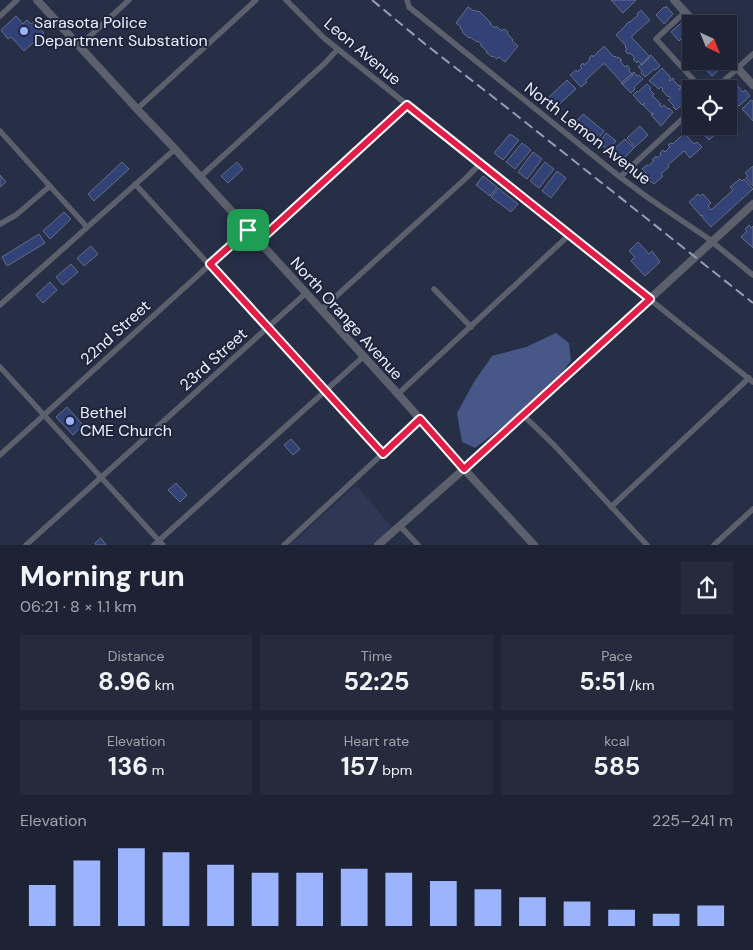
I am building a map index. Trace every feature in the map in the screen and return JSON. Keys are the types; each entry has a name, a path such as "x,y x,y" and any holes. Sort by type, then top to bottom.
{"street":[{"path":"0,16 18,0"},
{"name":"North Orange Avenue","path":"37,0 176,149 534,545"},
{"path":"79,46 129,0"},
{"path":"137,109 256,0"},
{"name":"Leon Avenue","path":"286,0 311,26 338,49 751,380"},
{"name":"North Lemon Avenue","path":"407,0 409,7 620,177 712,242 753,276"},
{"path":"674,0 688,15"},
{"path":"685,12 656,39 694,80"},
{"path":"200,177 318,70 338,49"},
{"path":"738,67 753,54"},
{"path":"738,69 753,85"},
{"path":"725,80 735,70"},
{"path":"259,241 407,105"},
{"path":"620,177 682,119"},
{"path":"0,131 87,227"},
{"path":"0,305 176,149"},
{"path":"321,310 480,164"},
{"path":"136,184 383,454"},
{"path":"0,224 16,215 50,186"},
{"path":"378,545 464,469 753,204"},
{"name":"22nd Street","path":"0,454 248,230"},
{"path":"398,394 569,235"},
{"path":"434,289 471,327"},
{"name":"23rd Street","path":"26,545 306,293"},
{"path":"0,367 102,478 159,544 364,356"},
{"path":"611,507 751,380"},
{"path":"523,415 553,444 647,545"},
{"path":"284,545 420,419"},
{"path":"714,545 753,508"},
{"path":"400,526 418,545"}],"shaded area":[{"path":"556,333 569,343 571,361 556,380 513,419 475,448 462,442 457,413 474,382 492,356 526,347"},
{"path":"356,485 392,527 371,545 290,545"}],"building":[{"path":"611,0 636,0 623,13"},
{"path":"666,6 673,14 664,24 656,15"},
{"path":"468,7 474,11 479,11 495,28 496,26 502,31 504,29 508,32 512,41 518,46 505,62 499,57 497,59 492,57 478,41 469,38 462,32 461,27 456,23"},
{"path":"641,10 650,20 632,38 650,57 642,65 633,59 635,58 630,53 628,54 625,51 627,49 626,46 616,35"},
{"path":"16,16 23,24 27,20 31,24 34,22 44,33 24,51 11,37 8,39 1,30"},
{"path":"682,23 682,38 679,41 671,32"},
{"path":"604,46 614,57 622,60 620,61 625,67 627,65 633,75 623,84 603,64 585,80 587,82 581,87 570,75 576,70 578,72 582,68 580,66 583,63 584,65 590,60 589,58 592,55 593,57"},
{"path":"651,55 660,66 645,77 638,67"},
{"path":"662,68 671,78 670,81 673,78 680,85 681,87 678,90 682,89 682,105 676,110 668,100 671,98 668,97 663,89 661,87 659,89 649,81"},
{"path":"706,70 719,70 712,76"},
{"path":"634,72 643,79 634,87 635,89 631,93 621,83"},
{"path":"567,80 576,89 555,108 547,99"},
{"path":"647,84 654,94 652,96 661,104 659,105 661,107 664,105 673,112 661,126 651,115 654,113 652,114 643,105 645,103 642,105 633,95"},
{"path":"737,85 750,96 739,106 737,104"},
{"path":"751,100 753,101 753,121 742,109"},
{"path":"583,114 604,131 597,140 575,123"},
{"path":"640,126 648,135 635,147 627,138"},
{"path":"606,133 616,141 608,150 599,143"},
{"path":"510,134 519,140 503,160 494,153"},
{"path":"682,135 686,135 694,144 697,142 702,147 690,158 684,151 668,165 669,167 661,174 663,176 654,184 642,169 654,161 652,160 656,156 657,158 661,155 660,153 663,150 665,152 670,147 668,145 673,144"},
{"path":"704,135 714,135 709,140"},
{"path":"625,139 634,148 621,161 612,151"},
{"path":"522,143 531,150 515,169 506,162"},
{"path":"533,152 542,159 527,179 518,172"},
{"path":"122,162 129,169 94,201 88,194"},
{"path":"237,162 243,169 228,183 221,176"},
{"path":"545,162 554,169 539,188 530,181"},
{"path":"753,166 753,186 746,178 748,176 745,173"},
{"path":"557,171 566,178 551,198 542,191"},
{"path":"0,175 6,182 0,187"},
{"path":"483,176 497,187 490,196 476,185"},
{"path":"740,179 742,181 744,179 753,189 711,227 689,202 698,194 700,196 703,194 711,203 708,206 711,210 733,190 730,187"},
{"path":"498,188 518,204 511,212 491,197"},
{"path":"64,212 71,219 50,239 43,231"},
{"path":"749,225 751,228 753,226 753,248 741,237 747,231 745,229"},
{"path":"39,234 45,243 7,266 2,257"},
{"path":"638,242 649,254 652,251 660,262 645,276 631,261 635,257 629,251"},
{"path":"91,246 98,254 84,266 77,258"},
{"path":"71,264 78,272 63,285 56,277"},
{"path":"50,282 57,290 43,303 36,295"},
{"name":"Bethel CME Church","path":"67,407 83,425 73,435 56,417"},
{"path":"291,439 300,449 293,455 284,445"},
{"path":"176,483 187,495 180,502 168,490"},
{"path":"101,538 106,545 96,545 95,543"}],"railway":[{"path":"372,0 753,303"}],"place":[{"name":"Sarasota Police Department Substation","path":"24,31"},
{"name":"Bethel CME Church","path":"70,421"}],"route":[{"path":"407,105 650,299 464,469 420,419 383,454 210,264 248,230 259,241 407,105"}]}
